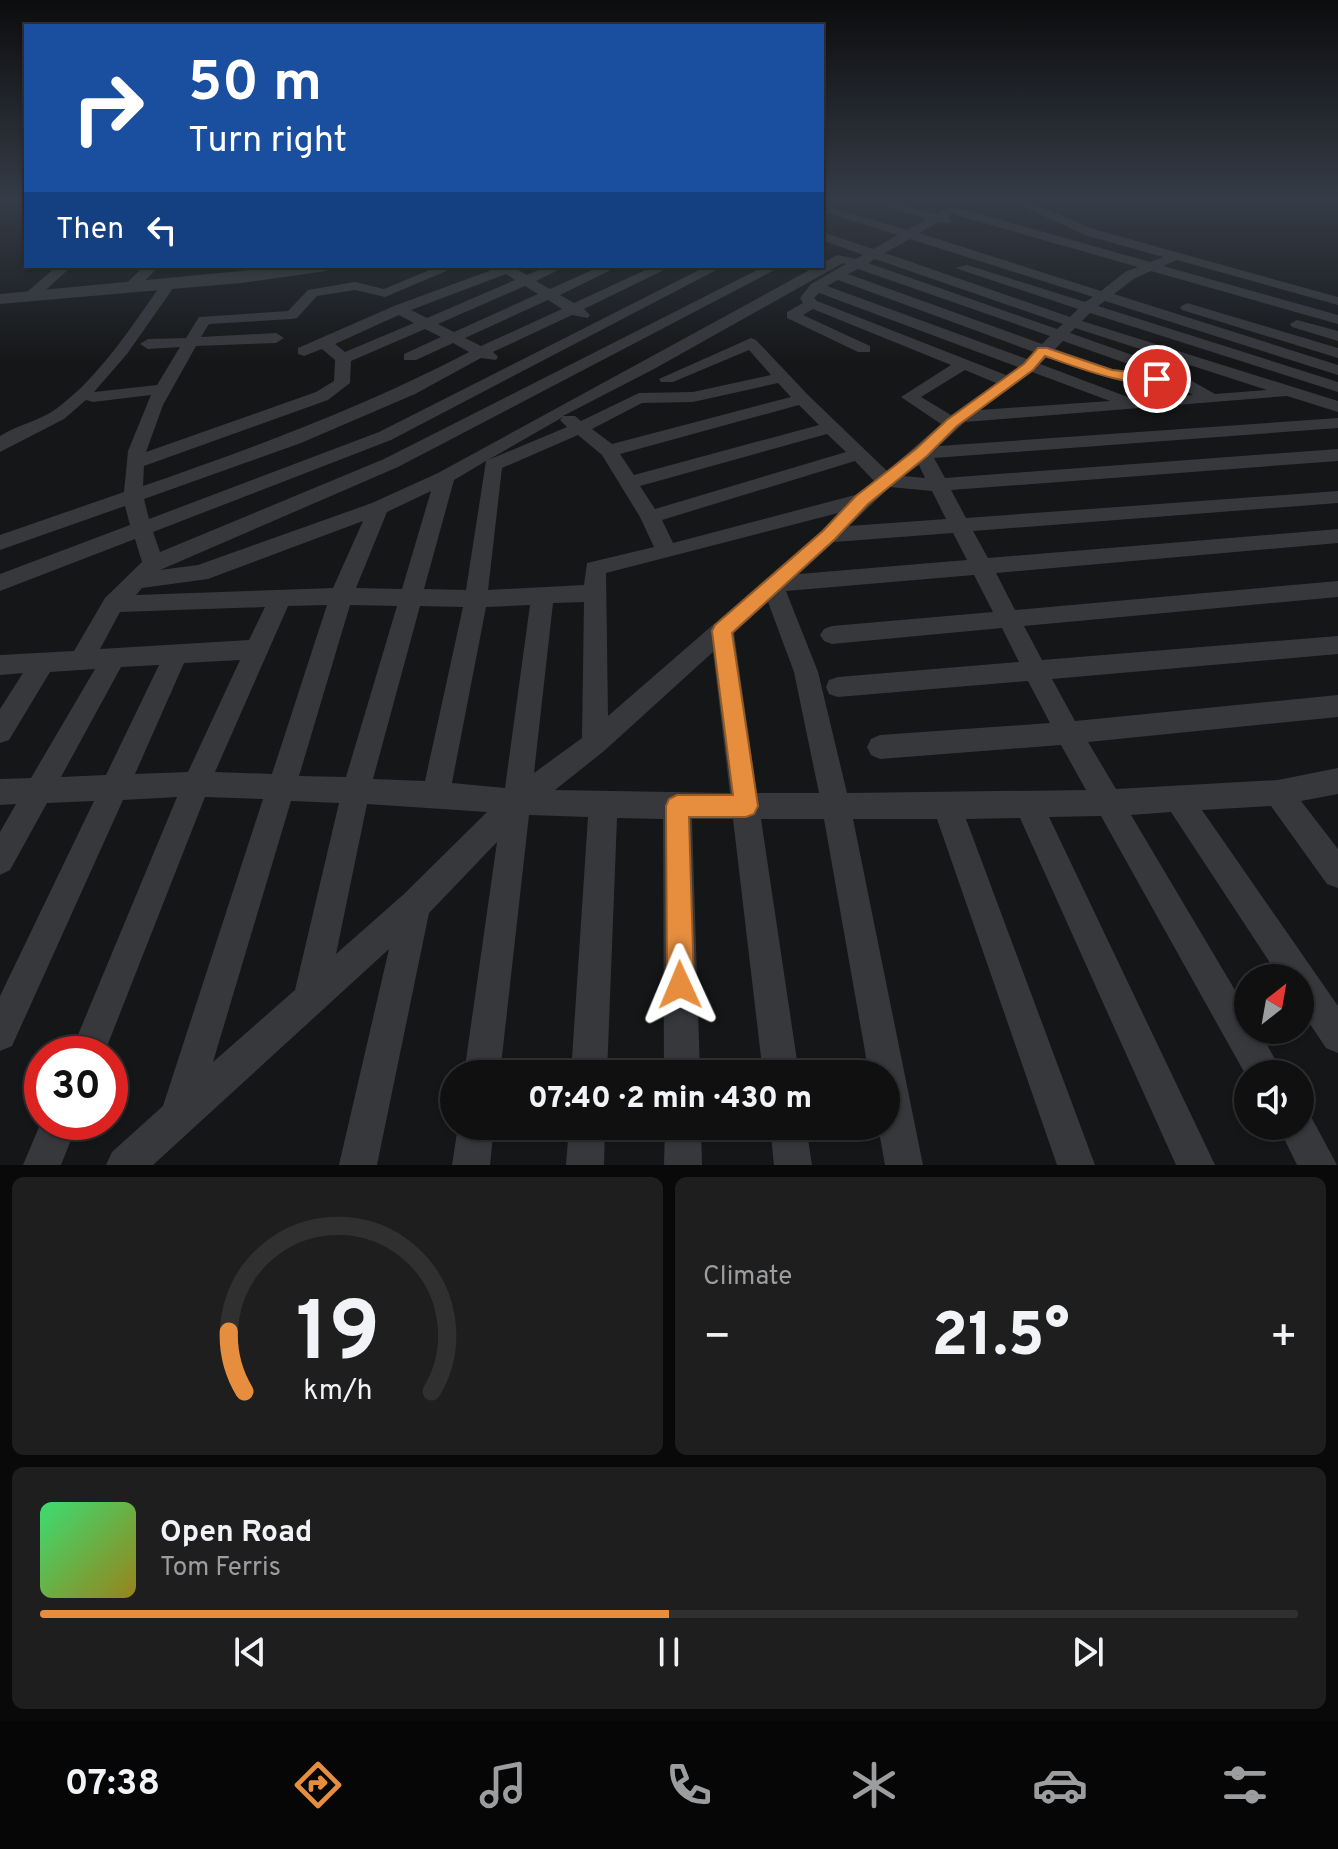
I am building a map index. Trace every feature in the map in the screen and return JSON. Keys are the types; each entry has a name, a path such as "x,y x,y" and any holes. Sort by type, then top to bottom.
{"street":[{"path":"828,254 845,266 1096,304 1303,343 1338,353"},
{"path":"137,581 200,573 379,508 445,477 558,412 865,254"},
{"path":"911,254 1096,304 1303,343 1338,336"},
{"path":"960,254 1096,304 1303,343 1338,370"},
{"path":"984,254 1293,393 1338,407"},
{"path":"1004,254 1096,304"},
{"path":"1019,254 1096,304 1110,374 1180,382 1213,399"},
{"path":"1067,254 1096,304 1137,405"},
{"path":"845,266 816,287 807,298 812,304 964,364"},
{"path":"31,296 63,268"},
{"path":"130,288 150,268"},
{"path":"0,299 302,268"},
{"path":"153,564 134,497 136,462 149,414 204,320 292,315 301,302 313,293 355,286 385,293 446,268"},
{"path":"304,351 399,309 505,268 575,308 693,397"},
{"path":"343,359 554,268"},
{"path":"410,357 608,268"},
{"path":"0,543 295,439 409,390 481,352 661,268"},
{"path":"0,583 385,436 713,268"},
{"path":"81,661 113,604 153,564 391,463 771,268"},
{"path":"2,442 66,409 119,354 169,284"},
{"path":"816,287 1096,304 1332,299"},
{"path":"1293,393 1303,343 1332,299"},
{"path":"812,304 792,315 864,349"},
{"path":"1096,304 964,364 909,397 956,420 1293,393"},
{"path":"125,1165 415,905 517,802 595,743 829,535 862,500 922,453 956,420 1096,304"},
{"path":"399,309 515,369 558,412 609,451 650,517 667,552"},
{"path":"1303,343 1338,320"},
{"path":"148,344 276,338"},
{"path":"324,343 343,359"},
{"path":"667,379 751,343 802,399 886,481 938,485 1338,455"},
{"path":"1303,343 1338,387"},
{"path":"136,462 322,396 342,383 343,359"},
{"path":"436,794 476,599 493,465 580,428 639,398 693,397 782,377"},
{"path":"93,397 164,389"},
{"path":"609,451 802,399"},
{"path":"922,453 1338,423"},
{"path":"629,483 832,427"},
{"path":"922,453 1068,733 1257,1060"},
{"path":"650,517 860,454"},
{"path":"310,998 356,790 445,477"},
{"path":"829,535 1338,497"},
{"path":"595,743 595,568 862,500"},
{"path":"178,1117 341,596 379,508"},
{"path":"772,584 1338,536"},
{"path":"772,584 806,672 836,806 904,1165"},
{"path":"832,635 1338,589"},
{"path":"113,604 341,596 410,600 476,599 595,593"},
{"path":"484,1060 543,595"},
{"path":"94,1036 196,784 280,598"},
{"path":"722,631 779,1060"},
{"path":"838,687 1338,645"},
{"path":"0,665 258,649"},
{"path":"0,1034 176,655"},
{"path":"0,860 113,659"},
{"path":"0,732 42,663"},
{"path":"880,747 1068,733 1338,706"},
{"path":"0,792 196,784 603,805 947,806 1108,803 1278,793 1335,785"},
{"path":"1278,793 1338,873"},
{"path":"1177,798 1289,964"},
{"path":"1028,804 1196,1165"},
{"path":"590,1060 603,805"},
{"path":"677,806 682,1060"},
{"path":"947,806 1076,1165"},
{"path":"358,1165 415,905"},
{"path":"1314,1001 1338,1036"},
{"path":"42,1165 52,1140"},
{"path":"471,1165 474,1140"},
{"path":"585,1165 586,1140"},
{"path":"683,1140 683,1165"},
{"path":"790,1140 793,1165"},
{"path":"1304,1140 1318,1165"}],"route":[{"path":"680,985 677,806 746,806 722,631 829,535 862,500 922,453 952,423 1028,367 1042,351 1110,374 1157,379"}]}
